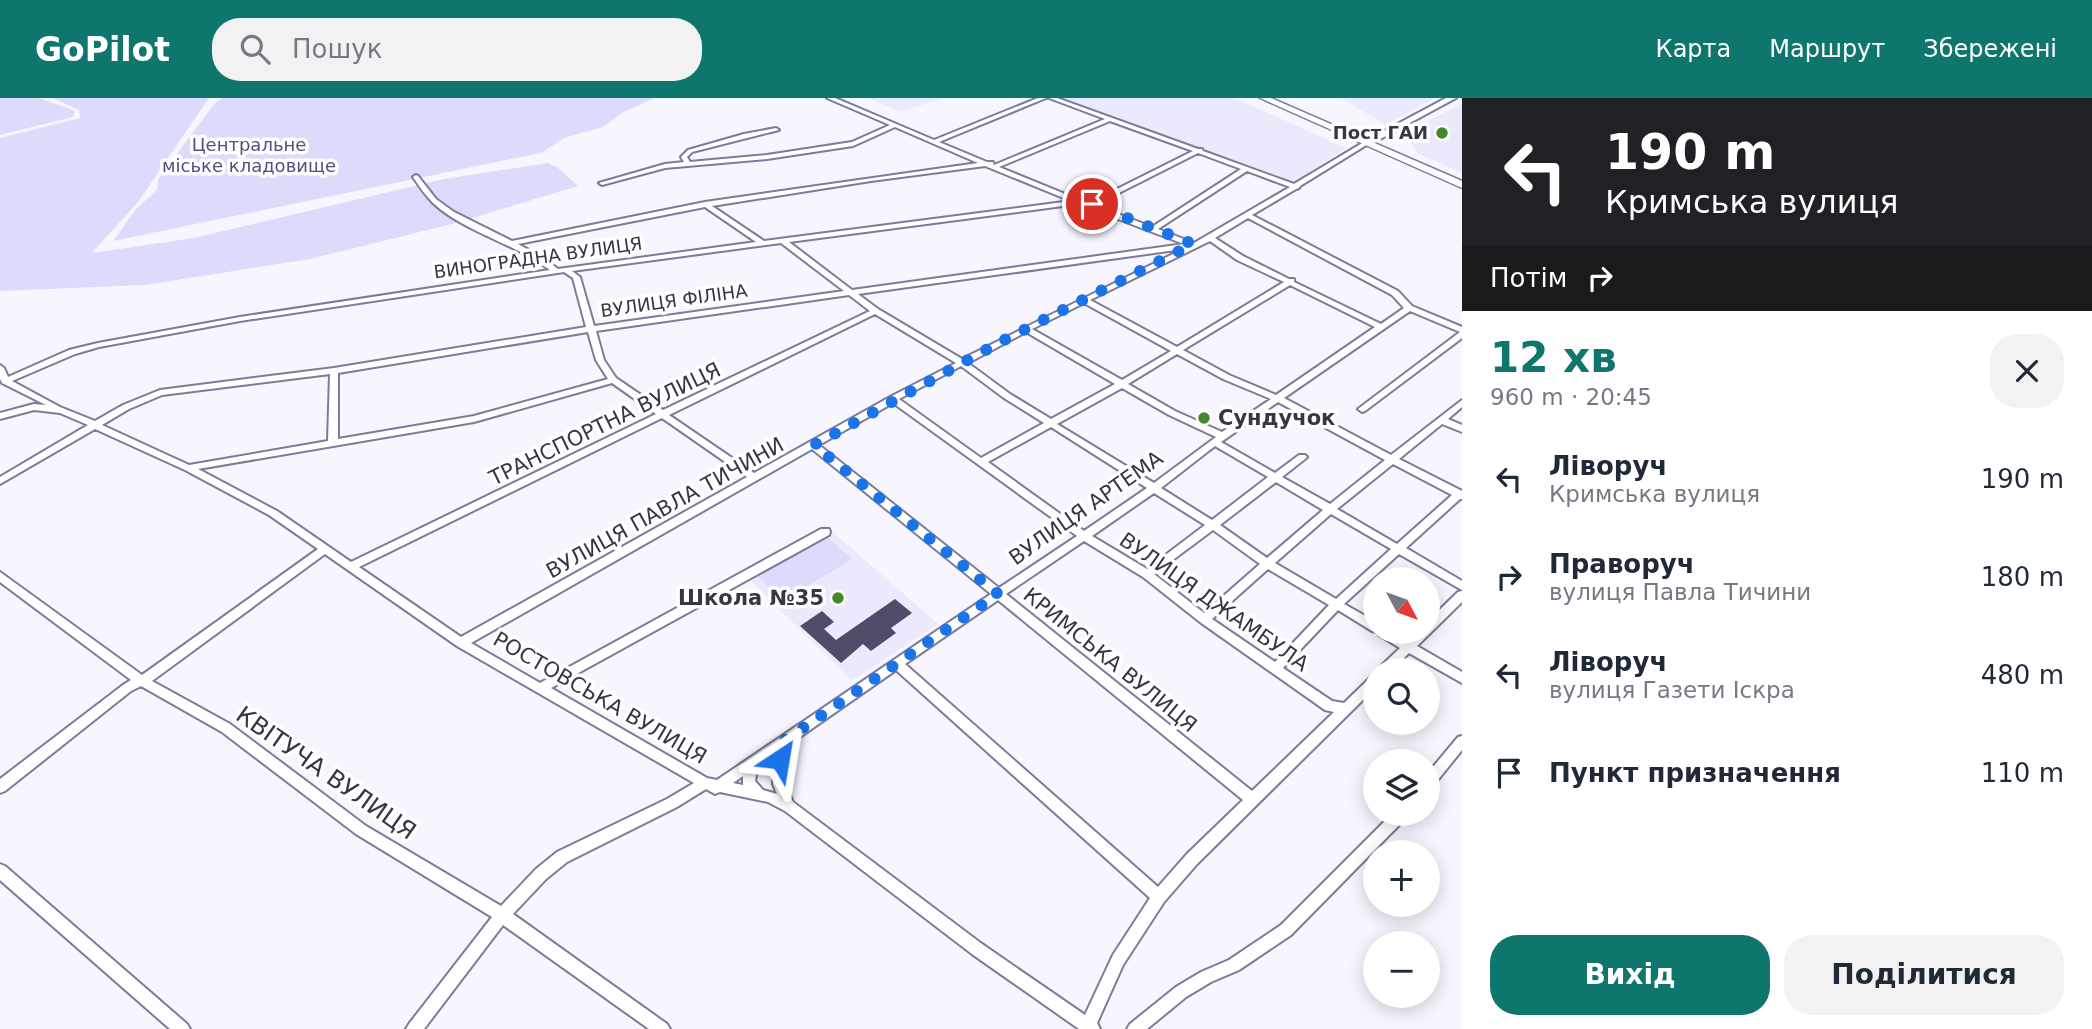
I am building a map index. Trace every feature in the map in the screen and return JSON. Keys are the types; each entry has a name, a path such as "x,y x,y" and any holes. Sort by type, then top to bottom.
{"main road":[{"path":"1264,98 1462,178"},
{"path":"1277,98 1462,186"}],"street":[{"path":"830,98 1193,244"},
{"path":"936,141 1043,98"},
{"path":"1052,98 1297,187"},
{"path":"1370,141 1448,100 1458,98"},
{"path":"513,243 705,204 825,185 993,165 1110,119"},
{"path":"602,183 653,168 767,157 853,144 895,125"},
{"path":"687,163 684,157 690,151 776,130"},
{"name":"ВУЛИЦЯ ПАВЛА ТИЧИНИ","path":"461,643 892,400 1250,216 1370,141"},
{"path":"1088,203 1200,150"},
{"path":"1153,229 1245,169"},
{"path":"416,177 435,201 467,222 576,277 600,360 612,380 755,478"},
{"name":"ВИНОГРАДНА ВУЛИЦЯ","path":"5,381 72,352 130,338 409,292 1088,203"},
{"path":"705,204 763,244"},
{"path":"1250,216 1395,293 1409,307 1462,332 1362,409"},
{"path":"1210,238 1240,258 1381,327"},
{"path":"785,242 875,311 1213,525 1268,564 1363,621"},
{"name":"ВУЛИЦЯ ФІЛІНА","path":"0,481 126,407 160,394 334,371 590,329 1193,244"},
{"path":"1118,255 1143,270"},
{"path":"981,462 1122,384 1291,281"},
{"path":"1084,300 1226,377 1278,399 1460,495 1336,606 1276,668"},
{"name":"ВУЛИЦЯ АРТЕМА","path":"414,1029 502,915 541,874 562,857 752,763 1154,488 1219,439 1409,307"},
{"name":"ТРАНСПОРТНА ВУЛИЦЯ","path":"349,567 875,311"},
{"path":"1026,329 1219,439 1329,510 1462,586"},
{"path":"0,368 5,381 62,410"},
{"path":"333,443 334,371"},
{"path":"188,468 474,419 612,380"},
{"name":"ВУЛИЦЯ ДЖАМБУЛА","path":"892,400 1083,535 1147,574 1204,619 1329,706 1344,708"},
{"path":"1204,619 1329,510 1462,403"},
{"path":"0,416 34,407 62,410"},
{"name":"РОСТОВСЬКА ВУЛИЦЯ","path":"62,410 188,468 273,513 461,643 710,786 758,794 790,807 977,949 1089,1028"},
{"path":"1442,420 1462,429"},
{"name":"КРИМСЬКА ВУЛИЦЯ","path":"814,445 1251,799"},
{"path":"1147,574 1273,476 1302,457"},
{"path":"541,688 825,531"},
{"path":"0,787 127,688 152,675 324,550"},
{"name":"КВІТУЧА ВУЛИЦЯ","path":"0,576 141,680 226,728 361,830 502,915 662,1029"},
{"path":"1440,616 1462,595"},
{"path":"1404,644 1462,678"},
{"path":"1397,658 1412,644"},
{"path":"896,663 1159,897"},
{"path":"1089,1028 1118,960 1159,897 1251,799 1363,690"},
{"path":"1440,768 1462,741"},
{"path":"781,743 779,783 790,807"},
{"path":"752,763 748,783 758,794 771,792 779,783"},
{"path":"1135,1029 1181,992 1234,965 1286,930 1389,826"},
{"path":"0,871 182,1029"}],"shaded area":[{"path":"868,98 943,98 901,112"},
{"path":"1058,98 1235,98 1346,148 1295,182"},
{"path":"1341,98 1435,98 1386,125"},
{"path":"1462,103 1462,173 1419,154 1403,134"},
{"name":"Школа №35","path":"825,525 938,624 852,681 742,572"}],"green space":[{"path":"0,98 39,98 75,111 73,117 0,135"},
{"path":"53,98 209,98 138,202 92,253 194,238 444,179 548,163 557,167 578,186 456,223 310,259 145,285 0,291 0,138 80,118 79,110"},
{"name":"Центральне міське кладовище","path":"222,98 654,98 622,113 603,127 564,138 541,153 113,241 136,209 157,190 158,179 215,103"},
{"path":"826,536 852,559 783,601 757,576"}],"building":[{"name":"Школа №35","path":"895,599 912,613 891,628 896,633 871,651 863,644 841,663 800,626 822,611 834,622 824,629 836,640"}],"place":[{"name":"Пост ГАИ","path":"1442,133"},
{"name":"Сундучок","path":"1204,418"},
{"name":"Школа №35","path":"838,598"}],"route":[{"path":"780,759 781,743 998,594 814,445 1004,340 1193,244 1092,204"}]}
